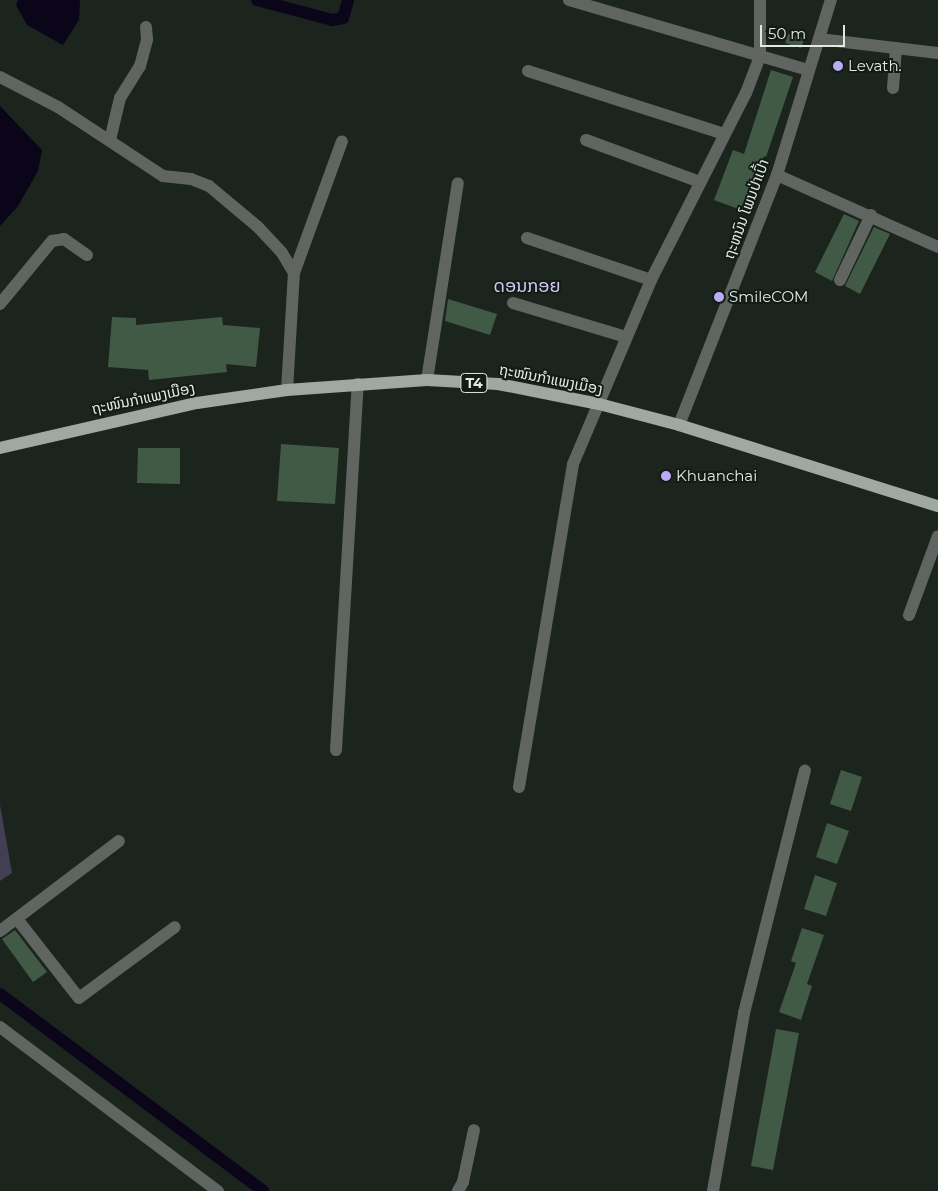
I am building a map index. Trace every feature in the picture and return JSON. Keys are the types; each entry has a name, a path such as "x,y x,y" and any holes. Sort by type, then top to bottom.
{"main road":[{"name":"ຖະໜົນກຳແພງເມືອງ","path":"0,448 169,409 287,390 427,380 498,384 599,404 679,425 938,506"}],"street":[{"path":"568,0 809,70"},
{"path":"518,787 573,464 651,280 746,93 760,56 760,0"},
{"name":"ຖະຫນົນ ໂພນປ່າເປົ້າ","path":"679,425 777,175 831,0"},
{"path":"110,140 120,98 140,66 147,39 146,27"},
{"path":"819,39 938,53"},
{"path":"893,88 896,48"},
{"path":"528,71 724,134"},
{"path":"0,77 25,88 110,140 163,176 200,182 230,202 282,253 294,273"},
{"path":"586,140 700,182"},
{"path":"287,390 294,273 342,141"},
{"path":"777,175 871,215 938,247"},
{"path":"427,380 458,182"},
{"path":"840,280 871,215"},
{"path":"527,238 651,280"},
{"path":"0,304 52,241 64,239 87,254"},
{"path":"514,303 626,337"},
{"path":"336,750 358,384"},
{"path":"909,616 938,536"},
{"path":"713,1191 744,1013 804,771"},
{"path":"0,932 119,841"},
{"path":"17,919 80,998 175,928"},
{"path":"0,1027 218,1191"},
{"path":"458,1191 463,1182 474,1130"}],"shaded area":[{"path":"18,0 80,0 79,20 63,45 27,25 16,5"},
{"path":"0,106 42,150 38,171 18,206 0,226"},
{"path":"0,805 12,873 0,881"}],"building":[{"path":"788,34 805,38 801,48 785,43"},
{"path":"771,70 793,77 766,157 764,156 744,211 714,200 733,150 744,154"},
{"path":"844,214 859,221 832,281 815,272"},
{"path":"874,227 890,234 860,294 845,286"},
{"path":"448,299 497,314 490,335 445,321"},
{"path":"112,317 136,318 136,325 222,317 223,325 260,328 256,367 226,364 227,372 149,380 148,370 108,367"},
{"path":"281,444 339,448 335,504 277,501"},
{"path":"138,448 180,448 180,484 137,483"},
{"path":"841,770 862,777 851,811 830,804"},
{"path":"827,823 849,831 837,864 816,857"},
{"path":"815,875 837,883 826,916 804,909"},
{"path":"802,928 824,935 807,984 812,986 801,1020 779,1012 796,963 791,961"},
{"path":"15,930 47,972 33,982 2,939"},
{"path":"776,1029 799,1033 773,1170 751,1166"}],"waterway":[{"path":"257,0 332,20 343,18 348,0"},
{"path":"0,994 263,1191"}],"place":[{"name":"Levath.","path":"838,66"},
{"name":"SmileCOM","path":"719,297"},
{"name":"Khuanchai","path":"666,476"}],"district":[{"name":"ດອນກອຍ","path":"527,286"}]}
